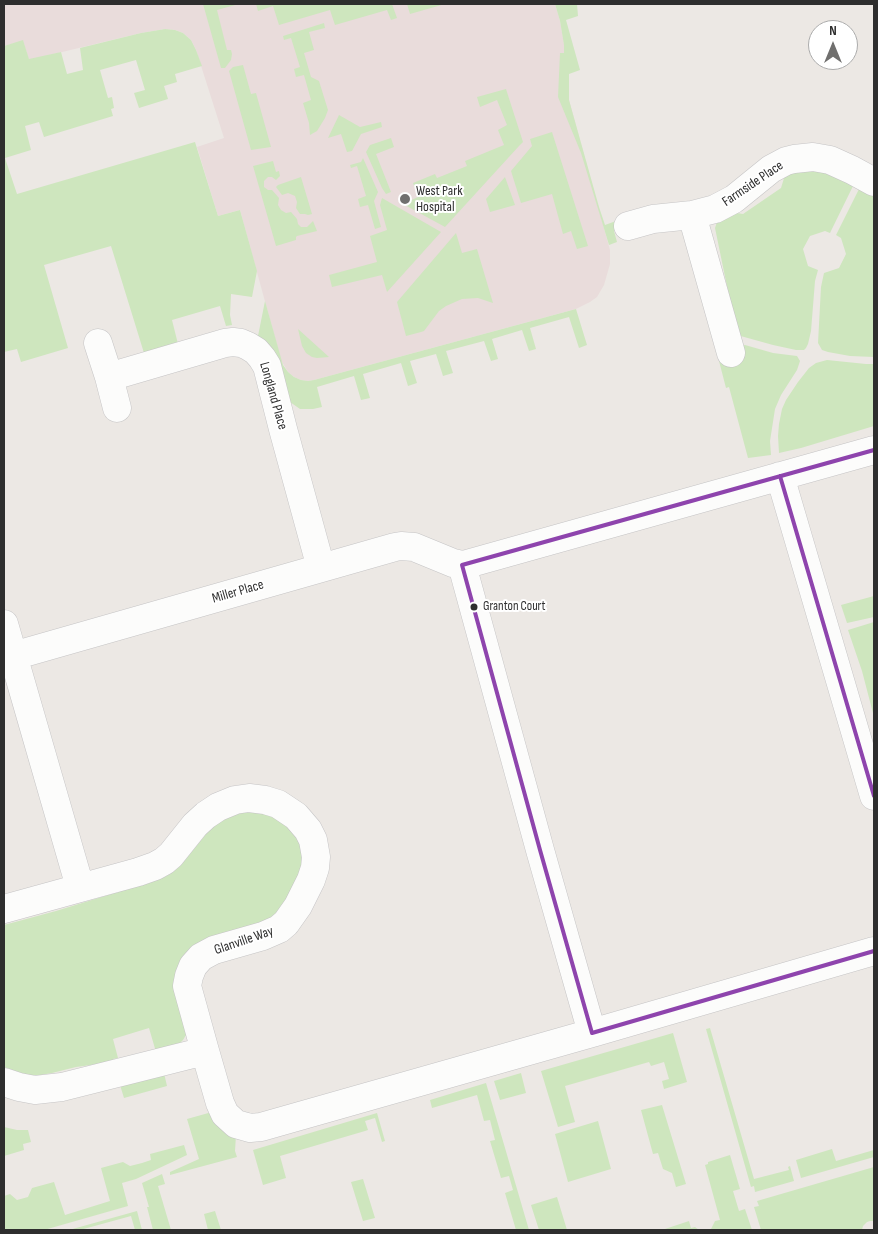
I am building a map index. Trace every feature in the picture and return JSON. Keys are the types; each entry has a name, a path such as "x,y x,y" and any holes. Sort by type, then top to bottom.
{"street":[{"name":"Farmside Place","path":"628,226 715,209 742,193 771,169 794,159 813,157 830,160 874,182"},
{"path":"692,215 731,353"},
{"path":"98,343 117,408"},
{"name":"Longland Place","path":"109,377 225,343 245,344 256,351 267,366 321,568"},
{"path":"592,1033 462,565 874,450"},
{"path":"780,476 874,796"},
{"name":"Miller Place","path":"13,656 401,546 414,547 453,564 462,565"},
{"path":"4,624 80,888"},
{"name":"Glanville Way","path":"4,910 147,869 164,861 172,855 195,825 206,815 218,807 235,800 254,798 265,800 278,804 296,816 308,830 313,840 316,857 313,874 306,893 298,906 286,923 279,929 269,934 208,953 197,961 190,970 187,980 187,986 220,1103 225,1114 236,1124 250,1128 266,1126 874,951"},
{"path":"4,1082 30,1090 56,1088 205,1051"}],"shaded area":[{"name":"West Park Hospital","path":"4,4 555,4 560,21 569,74 569,100 610,250 610,264 604,285 597,297 576,309 314,380 301,380 294,377 288,372 281,360 240,210 218,216 197,147 224,138 196,50 191,40 183,33 165,29 29,60 23,41 4,46"}],"green space":[{"path":"203,4 239,4 217,10 227,50 231,50 232,54 231,60 225,68 221,68"},
{"path":"256,4 392,4 397,18 391,20 387,10 335,25 330,10 279,25 273,6 258,11"},
{"path":"407,4 445,4 410,14"},
{"path":"555,4 577,4 578,16 566,20 580,70 569,74 569,100 605,225 616,221 619,229 614,231 617,242 609,245 581,153 558,97 560,53 564,53 564,45"},
{"path":"324,23 325,28 309,32 314,50 304,53 311,77 319,81 328,110 317,131 310,135 309,123 303,103 311,100 304,75 296,77 294,69 300,67 291,38 284,40 283,36"},
{"path":"165,29 183,33 191,40 202,66 175,74 177,82 164,86 168,99 139,108 134,93 145,90 136,60 100,70 108,98 112,97 114,108 111,109 113,116 44,137 39,122 25,126 31,150 5,158 17,194 195,142 218,216 240,210 257,271 252,297 231,294 230,315 232,325 226,326 220,306 172,320 178,344 144,353 111,246 44,265 68,348 21,362 17,349 4,352 4,46 23,40 29,59 61,52 67,74 83,70 80,48"},
{"path":"243,65 251,94 256,93 271,147 251,150 229,71 233,67"},
{"path":"506,89 523,142 445,227 403,204 418,197 413,183 435,174 437,178 467,166 465,161 504,145 498,130 507,125 497,100 480,107 477,97"},
{"path":"339,115 360,127 381,122 382,127 361,134 352,151 347,152 341,134 328,138"},
{"path":"552,132 588,246 577,249 571,231 563,234 552,194 521,203 511,171 532,146 530,139"},
{"path":"391,138 394,147 376,154 391,192 386,194 366,152 370,145"},
{"path":"363,158 378,192 374,201 381,227 375,229 368,205 360,207 358,199 366,196 357,166 351,168 350,165 361,162"},
{"path":"273,161 276,172 279,171 280,176 276,180 268,177 264,181 264,187 272,190 279,198 278,205 281,210 286,213 291,212 301,227 307,227 313,221 317,231 297,236 296,240 276,246 253,166"},
{"path":"819,167 854,184 830,233 825,231 810,236 803,249 808,266 818,270 808,344 804,350 796,350 737,335 715,228 717,222 737,213 743,214 781,188 785,175"},
{"path":"301,177 312,214 308,215 300,214 296,208 295,196 288,193 282,195 276,187"},
{"path":"505,177 515,205 490,212 486,199"},
{"path":"860,187 874,196 874,357 850,356 828,352 822,350 818,343 821,287 824,273 839,268 846,254 841,238 836,235"},
{"path":"382,198 441,232 387,292 382,275 332,287 329,275 377,262 370,236 387,230 380,205"},
{"path":"456,233 462,253 477,249 493,303 478,298 462,299 439,311 424,331 406,336 397,302"},
{"path":"265,301 283,365 294,377 308,381 576,309 587,345 579,348 569,317 530,328 536,349 529,351 522,330 492,339 498,359 491,361 484,341 446,351 453,373 443,376 436,354 410,361 417,383 408,386 401,363 363,374 370,398 361,400 354,376 317,387 322,407 300,409 290,402 258,336"},
{"path":"298,329 329,357 317,358 306,353 302,346"},
{"path":"745,345 773,353 797,356 800,361 775,409 770,441 771,455 748,458 729,387 726,388 719,361 742,354 740,346"},
{"path":"827,360 874,364 874,426 779,453 779,424 786,400 809,368 816,363"},
{"path":"874,596 874,617 847,623 841,605"},
{"path":"874,622 874,717 862,671 848,630"},
{"path":"240,810 274,814 300,837 304,872 274,919 207,942 186,1035 183,1040 179,1044 156,1052 149,1028 113,1039 118,1058 113,1059 113,1062 76,1067 35,1076 28,1076 4,1067 4,925 157,880 170,874 180,866 215,823"},
{"path":"710,1028 754,1179 789,1170 788,1167 790,1166 794,1181 755,1192 754,1186 751,1187 706,1029"},
{"path":"673,1033 687,1082 664,1089 662,1081 669,1079 664,1062 651,1066 649,1062 565,1086 575,1122 558,1127 541,1071"},
{"path":"164,1073 167,1086 124,1098 120,1085"},
{"path":"521,1073 526,1093 500,1100 494,1081"},
{"path":"486,1083 529,1230 516,1230 505,1193 513,1190 509,1176 501,1178 490,1141 495,1140 490,1120 484,1121 477,1095 432,1108 430,1100"},
{"path":"662,1105 686,1184 676,1187 672,1173 663,1169 658,1153 653,1154 641,1110"},
{"path":"212,1112 236,1135 235,1151 237,1157 170,1175 170,1172 199,1159 187,1119"},
{"path":"377,1113 385,1141 382,1142 375,1118 365,1121 368,1130 280,1156 286,1178 263,1185 253,1150"},
{"path":"598,1121 611,1169 568,1182 555,1134"},
{"path":"4,1127 28,1130 31,1142 23,1144 24,1150 4,1156"},
{"path":"184,1145 187,1155 136,1179 122,1183 128,1206 44,1230 4,1230 4,1196 10,1194 17,1200 28,1197 32,1188 54,1182 65,1215 110,1201 101,1168 123,1162 130,1166 142,1163 151,1160 150,1154"},
{"path":"832,1149 836,1161 874,1150 874,1157 801,1178 796,1160"},
{"path":"730,1155 740,1189 733,1191 739,1211 745,1209 752,1230 707,1230 711,1229 715,1221 720,1220 705,1165 708,1162"},
{"path":"874,1167 874,1221 867,1222 862,1230 761,1230 754,1207 759,1206 757,1201"},
{"path":"162,1174 165,1184 158,1186 171,1230 153,1230 142,1183"},
{"path":"363,1179 375,1218 363,1221 351,1182"},
{"path":"557,1197 567,1230 539,1230 531,1205"},
{"path":"137,1211 142,1230 135,1230 131,1216 80,1230 69,1230"},
{"path":"215,1211 221,1230 208,1230 204,1214"},
{"path":"689,1221 691,1228 695,1227 699,1230 665,1230 665,1229"}],"transit line":[{"path":"874,450 462,565 592,1033 874,951"},
{"path":"780,476 874,796"}],"place":[{"name":"West Park Hospital","path":"405,199"},
{"name":"Granton Court","path":"474,607"}]}
